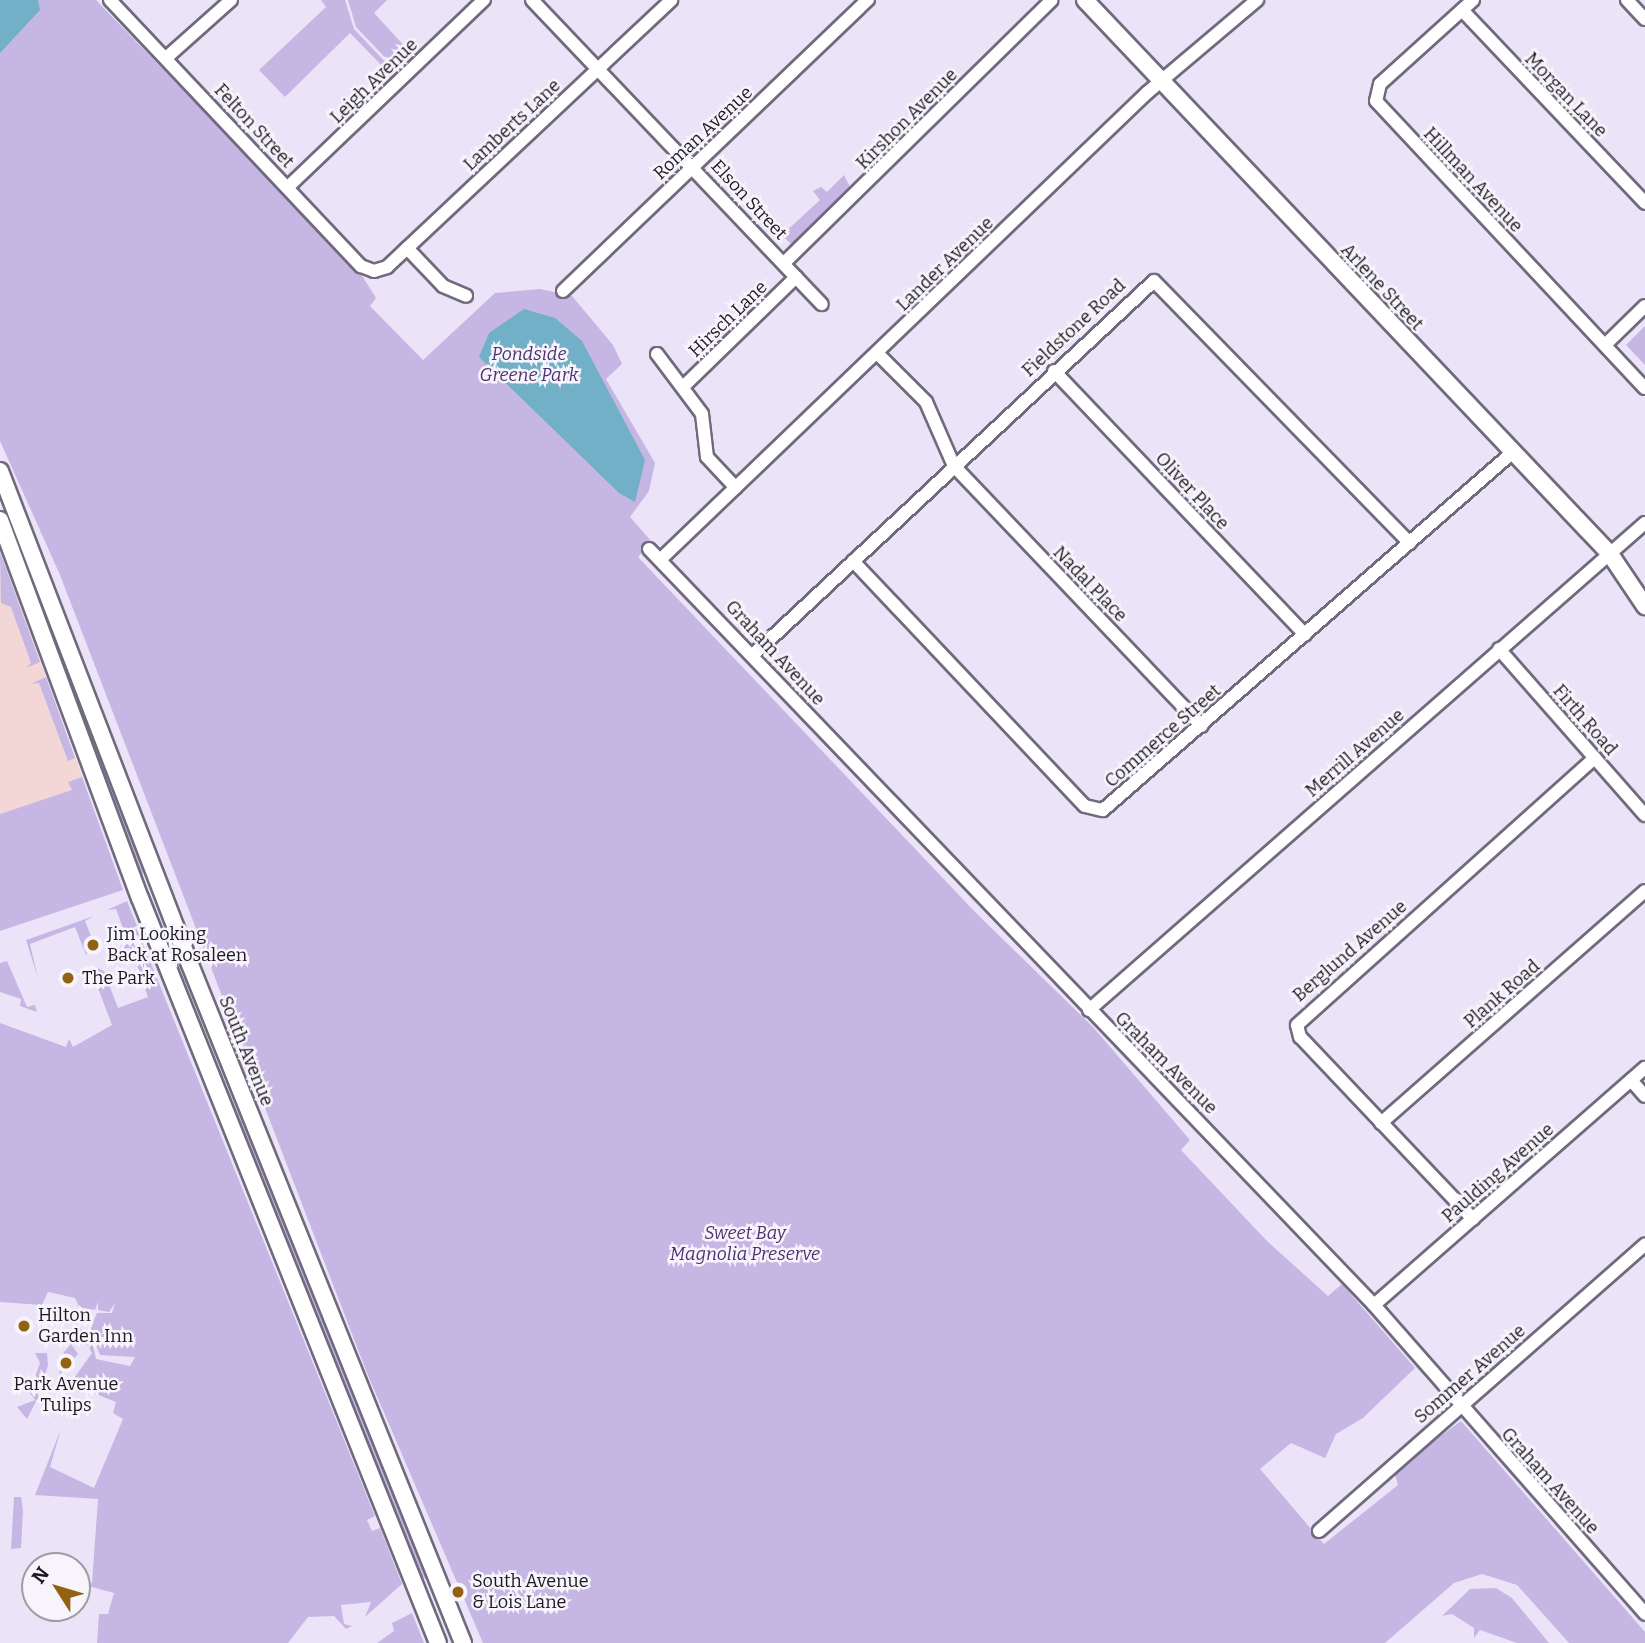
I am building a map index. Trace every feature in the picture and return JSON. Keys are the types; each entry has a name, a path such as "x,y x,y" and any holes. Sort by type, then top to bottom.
{"street":[{"name":"Felton Street","path":"110,0 361,266 374,271"},
{"path":"166,58 231,0"},
{"name":"Leigh Avenue","path":"288,187 484,0"},
{"name":"Elson Street","path":"533,0 694,166 822,304"},
{"name":"Lamberts Lane","path":"374,271 407,248 671,0"},
{"name":"Roman Avenue","path":"563,291 868,0"},
{"name":"Kirshon Avenue","path":"785,263 1052,0"},
{"name":"Arlene Street","path":"1085,0 1610,554 1645,606"},
{"name":"Lander Avenue","path":"662,558 1161,81 1257,0"},
{"name":"Hillman Avenue","path":"1473,0 1380,83 1376,101 1645,388"},
{"path":"1627,0 1645,19"},
{"name":"Morgan Lane","path":"1462,10 1645,203"},
{"path":"407,248 443,286 466,296"},
{"name":"Hirsch Lane","path":"685,385 796,277"},
{"name":"Fieldstone Road","path":"753,655 1143,286 1159,283 1410,543"},
{"path":"1605,345 1645,306"},
{"name":"Hirsch Lane","path":"657,354 685,385 705,422 707,457 736,488"},
{"path":"878,354 933,411 954,466"},
{"name":"Oliver Place","path":"1054,370 1305,635"},
{"name":"Commerce Street","path":"853,561 1091,809 1109,807 1513,452"},
{"name":"Nadal Place","path":"954,466 1202,726"},
{"name":"South Avenue","path":"0,471 184,950 463,1643"},
{"path":"0,520 140,898 438,1643"},
{"name":"Merrill Avenue","path":"1089,1010 1645,523"},
{"name":"Graham Avenue","path":"649,549 662,558 1089,1010 1374,1305 1645,1614"},
{"name":"Firth Road","path":"1499,649 1645,815"},
{"name":"Berglund Avenue","path":"1473,1219 1300,1037 1297,1025 1595,758"},
{"name":"Plank Road","path":"1381,1122 1645,891"},
{"name":"Paulding Avenue","path":"1374,1305 1645,1068"},
{"path":"1631,1080 1645,1096"},
{"name":"Sommer Avenue","path":"1319,1531 1645,1245"}],"shaded area":[{"path":"6,568 86,787 0,814 0,573"}],"green space":[{"name":"Sweet Bay Magnolia Preserve","path":"0,0 96,0 361,274 376,298 370,306 423,360 495,293 540,289 572,296 613,345 622,364 606,379 655,463 649,491 630,517 652,542 638,557 977,914 1093,1027 1190,1140 1181,1150 1267,1241 1328,1296 1342,1284 1415,1368 1363,1418 1336,1434 1325,1458 1291,1443 1260,1469 1324,1544 1398,1485 1395,1475 1404,1463 1461,1421 1645,1632 1645,1643 1569,1643 1517,1585 1482,1574 1454,1583 1385,1643 483,1643 367,1373 60,575 0,441"},
{"path":"321,0 345,0 354,29 392,69 388,72 350,33 285,97 259,70 326,7"},
{"path":"348,0 387,0 374,13 410,52 394,67 356,27"},
{"path":"844,175 851,189 792,245 782,235 820,200 813,191 821,187 827,192"},
{"path":"1645,326 1645,365 1626,345"},
{"path":"0,552 40,662 26,668 31,663 11,607 1,603"},
{"path":"46,677 75,758 68,761 39,683 31,684"},
{"path":"97,751 144,864 142,879 96,754"},
{"path":"82,777 123,890 0,931 0,814 72,790 68,782"},
{"path":"127,901 137,926 124,931 116,909 107,910"},
{"path":"94,916 85,921 93,941 86,955 75,927 30,944 38,978 26,940"},
{"path":"137,929 375,1516 367,1520 372,1531 380,1528 402,1584 365,1617 371,1602 341,1605 344,1624 352,1626 346,1629 334,1616 308,1617 288,1643 97,1643 99,1614 108,1614 114,1593 91,1587 98,1499 35,1495 61,1429 50,1467 94,1488 123,1419 113,1413 116,1402 81,1388 78,1393 72,1381 92,1353 76,1326 91,1336 96,1359 130,1366 135,1357 100,1355 90,1330 97,1313 112,1313 115,1303 109,1312 98,1310 98,1302 95,1310 79,1307 75,1298 48,1292 42,1305 0,1302 0,1023 66,1047 69,1039 73,1047 112,1025 93,975 96,967 104,971 118,1008 148,997 130,948 120,949 129,943 125,933"},
{"path":"167,943 399,1498 427,1580 421,1576"},
{"path":"7,961 27,1007 35,1005 37,1012 20,1006 21,999 0,992 0,963"},
{"path":"71,1344 78,1354 59,1375 64,1352"},
{"path":"35,1353 47,1353 48,1365 39,1396 27,1419 17,1407 35,1400 24,1385 32,1385 40,1363"},
{"path":"14,1497 21,1497 23,1510 21,1548 11,1549"},
{"path":"1496,1588 1512,1598 1549,1643 1517,1643 1480,1630 1474,1638 1474,1628 1452,1614 1442,1616 1470,1589"},
{"path":"412,1613 424,1643 377,1643 394,1631 392,1623"}],"water":[{"path":"0,0 38,0 40,10 0,53"},
{"path":"524,309 555,318 582,341 645,460 635,502 619,493 479,357 489,333"}],"place":[{"name":"Jim Looking Back at Rosaleen","path":"93,945"},
{"name":"The Park","path":"68,978"},
{"name":"Hilton Garden Inn","path":"24,1326"},
{"name":"Park Avenue Tulips","path":"66,1363"},
{"name":"South Avenue & Lois Lane","path":"458,1592"}],"park label":[{"name":"Pondside Greene Park","path":"529,365"}]}
